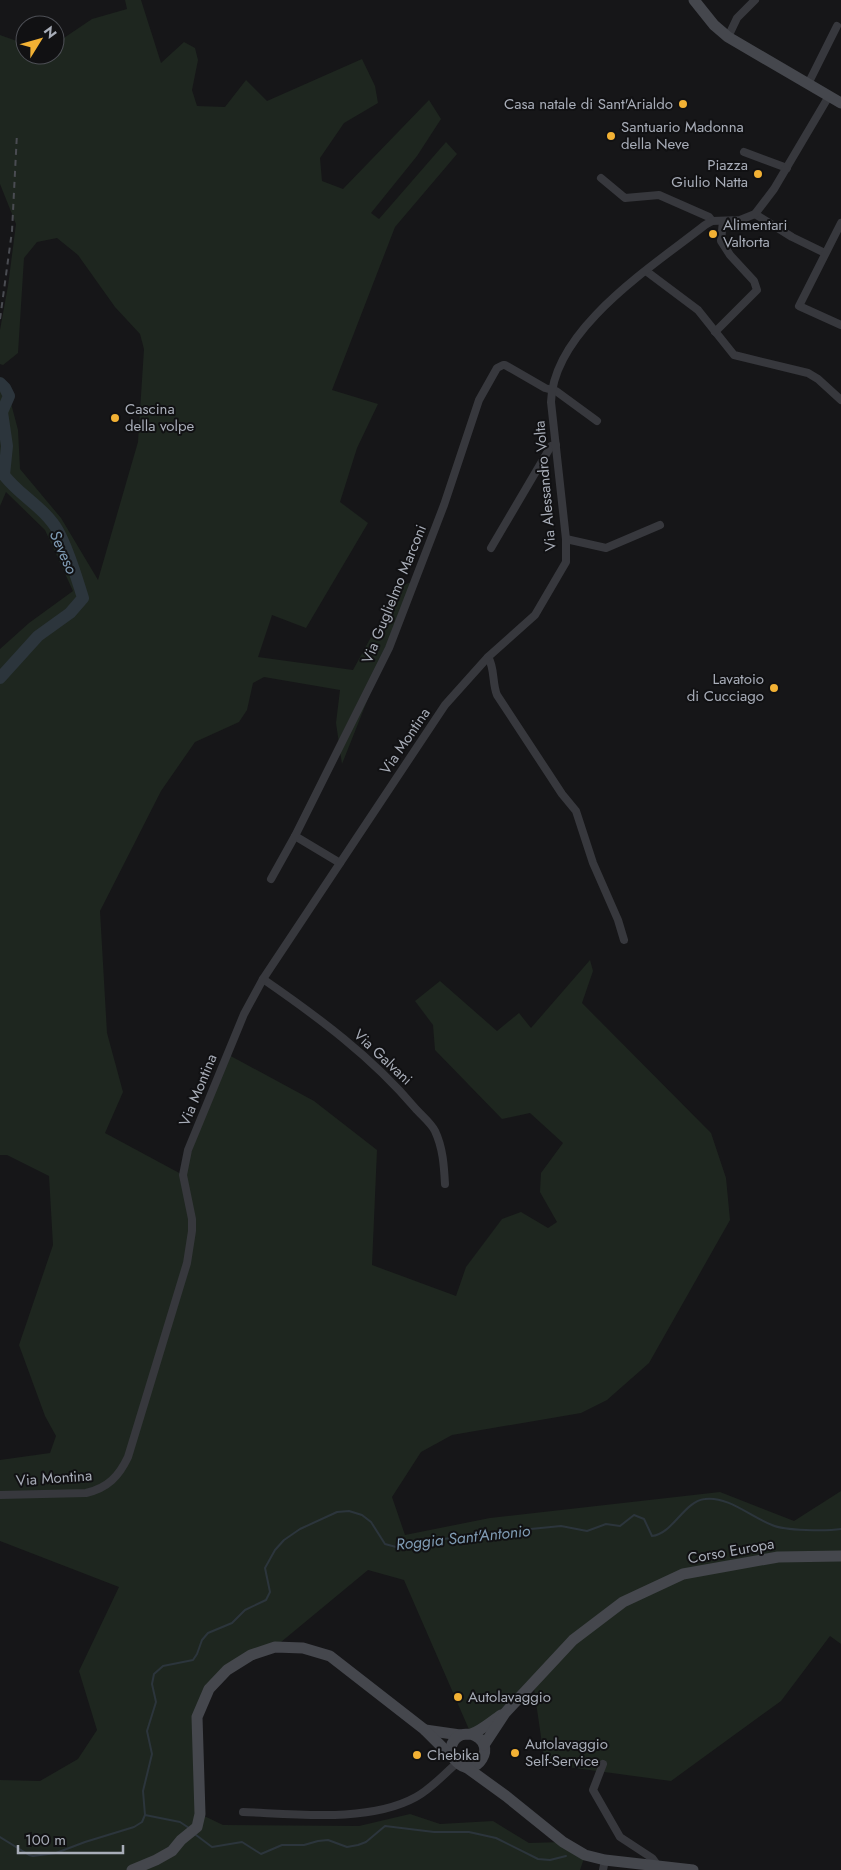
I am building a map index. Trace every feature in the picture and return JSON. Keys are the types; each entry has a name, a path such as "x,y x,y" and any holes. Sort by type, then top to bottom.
{"main road":[{"path":"694,0 714,25 728,37 841,104"},
{"name":"Corso Europa","path":"484,1745 504,1713 573,1640 624,1602 683,1574 778,1557 841,1556"},
{"path":"132,1870 172,1851 181,1840 197,1827 200,1814 197,1717 209,1689 227,1670 251,1655 276,1647 303,1648 330,1656 425,1730 459,1762 563,1842 585,1855 604,1865 658,1866 693,1870"},
{"path":"482,1759 476,1765 459,1762 451,1750 453,1742 504,1713"},
{"path":"425,1730 465,1734 480,1739 484,1745 482,1759 491,1785"}],"street":[{"path":"728,37 737,18 755,0"},
{"path":"808,84 837,26"},
{"path":"601,178 625,198 658,195 709,217 712,221 740,220 755,214 774,190 828,96"},
{"path":"744,152 786,168"},
{"path":"755,214 792,237 825,253"},
{"name":"Via Alessandro Volta","path":"488,657 535,615 566,562 566,539 551,390 557,373 579,332 618,294 704,225 712,221"},
{"path":"715,332 757,290 754,280 730,255 721,241 724,222"},
{"path":"841,223 799,306 841,325"},
{"path":"646,271 698,310 734,355 808,373 818,379 841,400"},
{"name":"Via Guglielmo Marconi","path":"271,879 295,836 389,648 444,505 479,400 497,368 502,365 551,390"},
{"path":"551,390 556,391 597,420"},
{"path":"491,548 551,446 556,445"},
{"path":"566,539 606,548 660,524"},
{"path":"488,657 492,666 497,696 576,812 593,864 618,920 624,940"},
{"name":"Via Montina","path":"0,1495 86,1493 97,1490 116,1477 128,1457 188,1255 192,1219 183,1175 188,1150 244,1014 263,979 445,705 488,657"},
{"path":"295,836 340,863"},
{"name":"Via Galvani","path":"263,979 314,1015 361,1053 406,1097 434,1130 443,1156 445,1184"},
{"path":"243,1812 338,1816 381,1809 416,1797 459,1762"},
{"path":"603,1764 592,1790 620,1836 652,1858 658,1866"}],"shaded area":[{"path":"125,0 141,0 161,63 184,42 195,48 198,60 192,90 197,106 225,107 246,80 267,101 362,59 375,86 378,103 344,123 320,158 322,181 343,189 429,100 441,119 417,156 371,213 379,219 446,142 457,154 395,227 332,390 378,404 357,448 340,502 368,523 306,628 272,615 258,657 353,670 398,588 415,580 342,764 336,723 340,690 264,677 253,683 247,710 239,722 195,742 161,791 100,911 107,1033 123,1092 105,1133 183,1175 227,1054 314,1101 377,1150 372,1265 456,1296 466,1267 502,1219 521,1212 548,1228 557,1222 540,1192 541,1173 563,1143 530,1113 502,1119 435,1050 433,1025 415,1001 440,981 497,1031 519,1013 531,1028 590,960 593,971 582,1003 711,1133 726,1178 730,1220 649,1363 607,1400 581,1413 452,1435 421,1452 392,1497 405,1535 490,1518 720,1492 794,1521 841,1491 841,1644 830,1636 781,1701 671,1781 545,1764 533,1682 471,1734 404,1580 368,1570 275,1647 227,1670 197,1717 200,1814 223,1825 359,1826 410,1814 440,1824 493,1821 529,1843 563,1842 585,1855 580,1870 0,1870 0,1780 40,1781 78,1759 97,1730 79,1671 119,1587 0,1541 0,1460 50,1453 56,1436 45,1416 19,1345 53,1245 49,1176 7,1155 0,1155 0,649 29,623 73,591 45,530 6,492 0,506 0,383 8,392 18,430 20,469 61,518 98,580 138,442 144,349 140,334 115,307 78,255 57,238 37,242 24,258 18,353 3,365 0,364 0,330 16,224 0,184 0,35 15,40 15,65 65,65 65,37 92,19 127,9"}],"waterway":[{"name":"Seveso","path":"0,383 9,396 2,412 7,446 4,475 53,523 69,555 83,598 70,613 38,636 0,678"},
{"name":"Roggia Sant'Antonio","path":"0,1837 33,1856 56,1853 134,1827 142,1822 145,1815 143,1791 152,1754 147,1731 156,1702 152,1684 154,1674 163,1666 193,1660 202,1640 208,1633 232,1623 245,1610 266,1600 270,1592 265,1568 275,1550 284,1540 300,1529 337,1512 349,1511 362,1515 371,1522 385,1544 396,1547 462,1536 561,1526 587,1531 606,1524 620,1526 634,1515 644,1519 652,1536 666,1530 691,1505 705,1499 714,1499 731,1504 778,1527 806,1530 841,1529"},
{"path":"145,1815 180,1822 189,1828"},
{"path":"196,1835 212,1847 242,1842 261,1854 282,1845 304,1845 328,1840 347,1847 358,1845 366,1842 385,1826 434,1832 469,1832 496,1838 538,1859 550,1860 566,1856"}],"railway":[{"path":"0,319 12,231 17,133"}],"place":[{"name":"Casa natale di Sant'Arialdo","path":"683,104"},
{"name":"Santuario Madonna della Neve","path":"611,136"},
{"name":"Piazza Giulio Natta","path":"758,174"},
{"name":"Alimentari Valtorta","path":"713,234"},
{"name":"Cascina della volpe","path":"115,418"},
{"name":"Lavatoio di Cucciago","path":"774,688"},
{"name":"Autolavaggio","path":"458,1697"},
{"name":"Autolavaggio Self-Service","path":"515,1753"},
{"name":"Chebika","path":"417,1755"}]}
